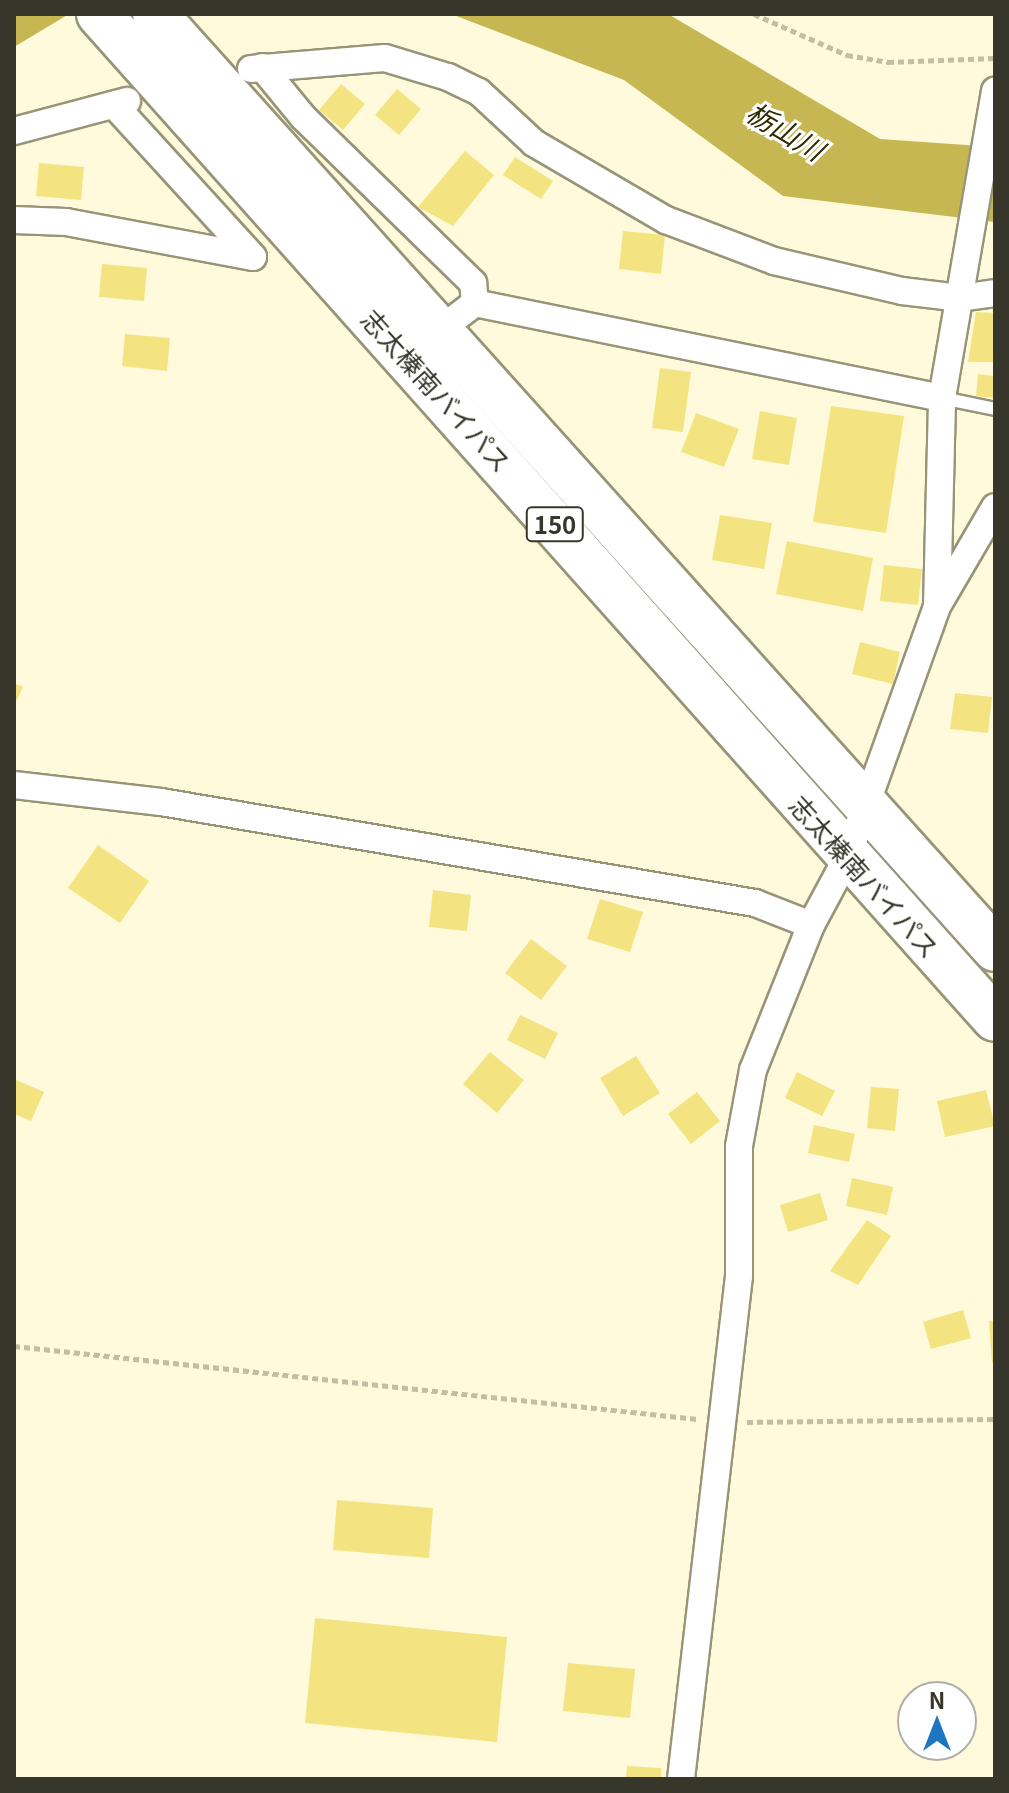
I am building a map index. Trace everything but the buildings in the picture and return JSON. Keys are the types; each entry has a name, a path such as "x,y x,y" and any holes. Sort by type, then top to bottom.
{"highway":[{"name":"志太榛南バイパス","path":"155,14 437,332 995,949"},
{"name":"志太榛南バイパス","path":"106,22 847,858 995,1019"}],"street":[{"path":"475,303 473,283 256,68 385,58 448,77 479,92 534,143 666,220 774,261 961,291 995,293"},
{"path":"937,606 942,398 995,91"},
{"path":"14,131 121,103 253,257 66,222 14,220"},
{"path":"437,332 475,303 942,398"},
{"path":"681,1779 739,1276 739,1146 753,1070 811,925 847,858 937,606 995,507"},
{"path":"14,785 161,802 755,903 811,925"}],"lane":[{"path":"942,398 995,409"}],"path":[{"path":"754,14 847,55 888,62 995,58"},
{"path":"14,1346 724,1422 995,1419"}],"water":[{"path":"14,14 69,14 14,47"},
{"name":"栃山川","path":"451,14 668,14 880,139 995,147 995,222 783,196 624,80"}]}
